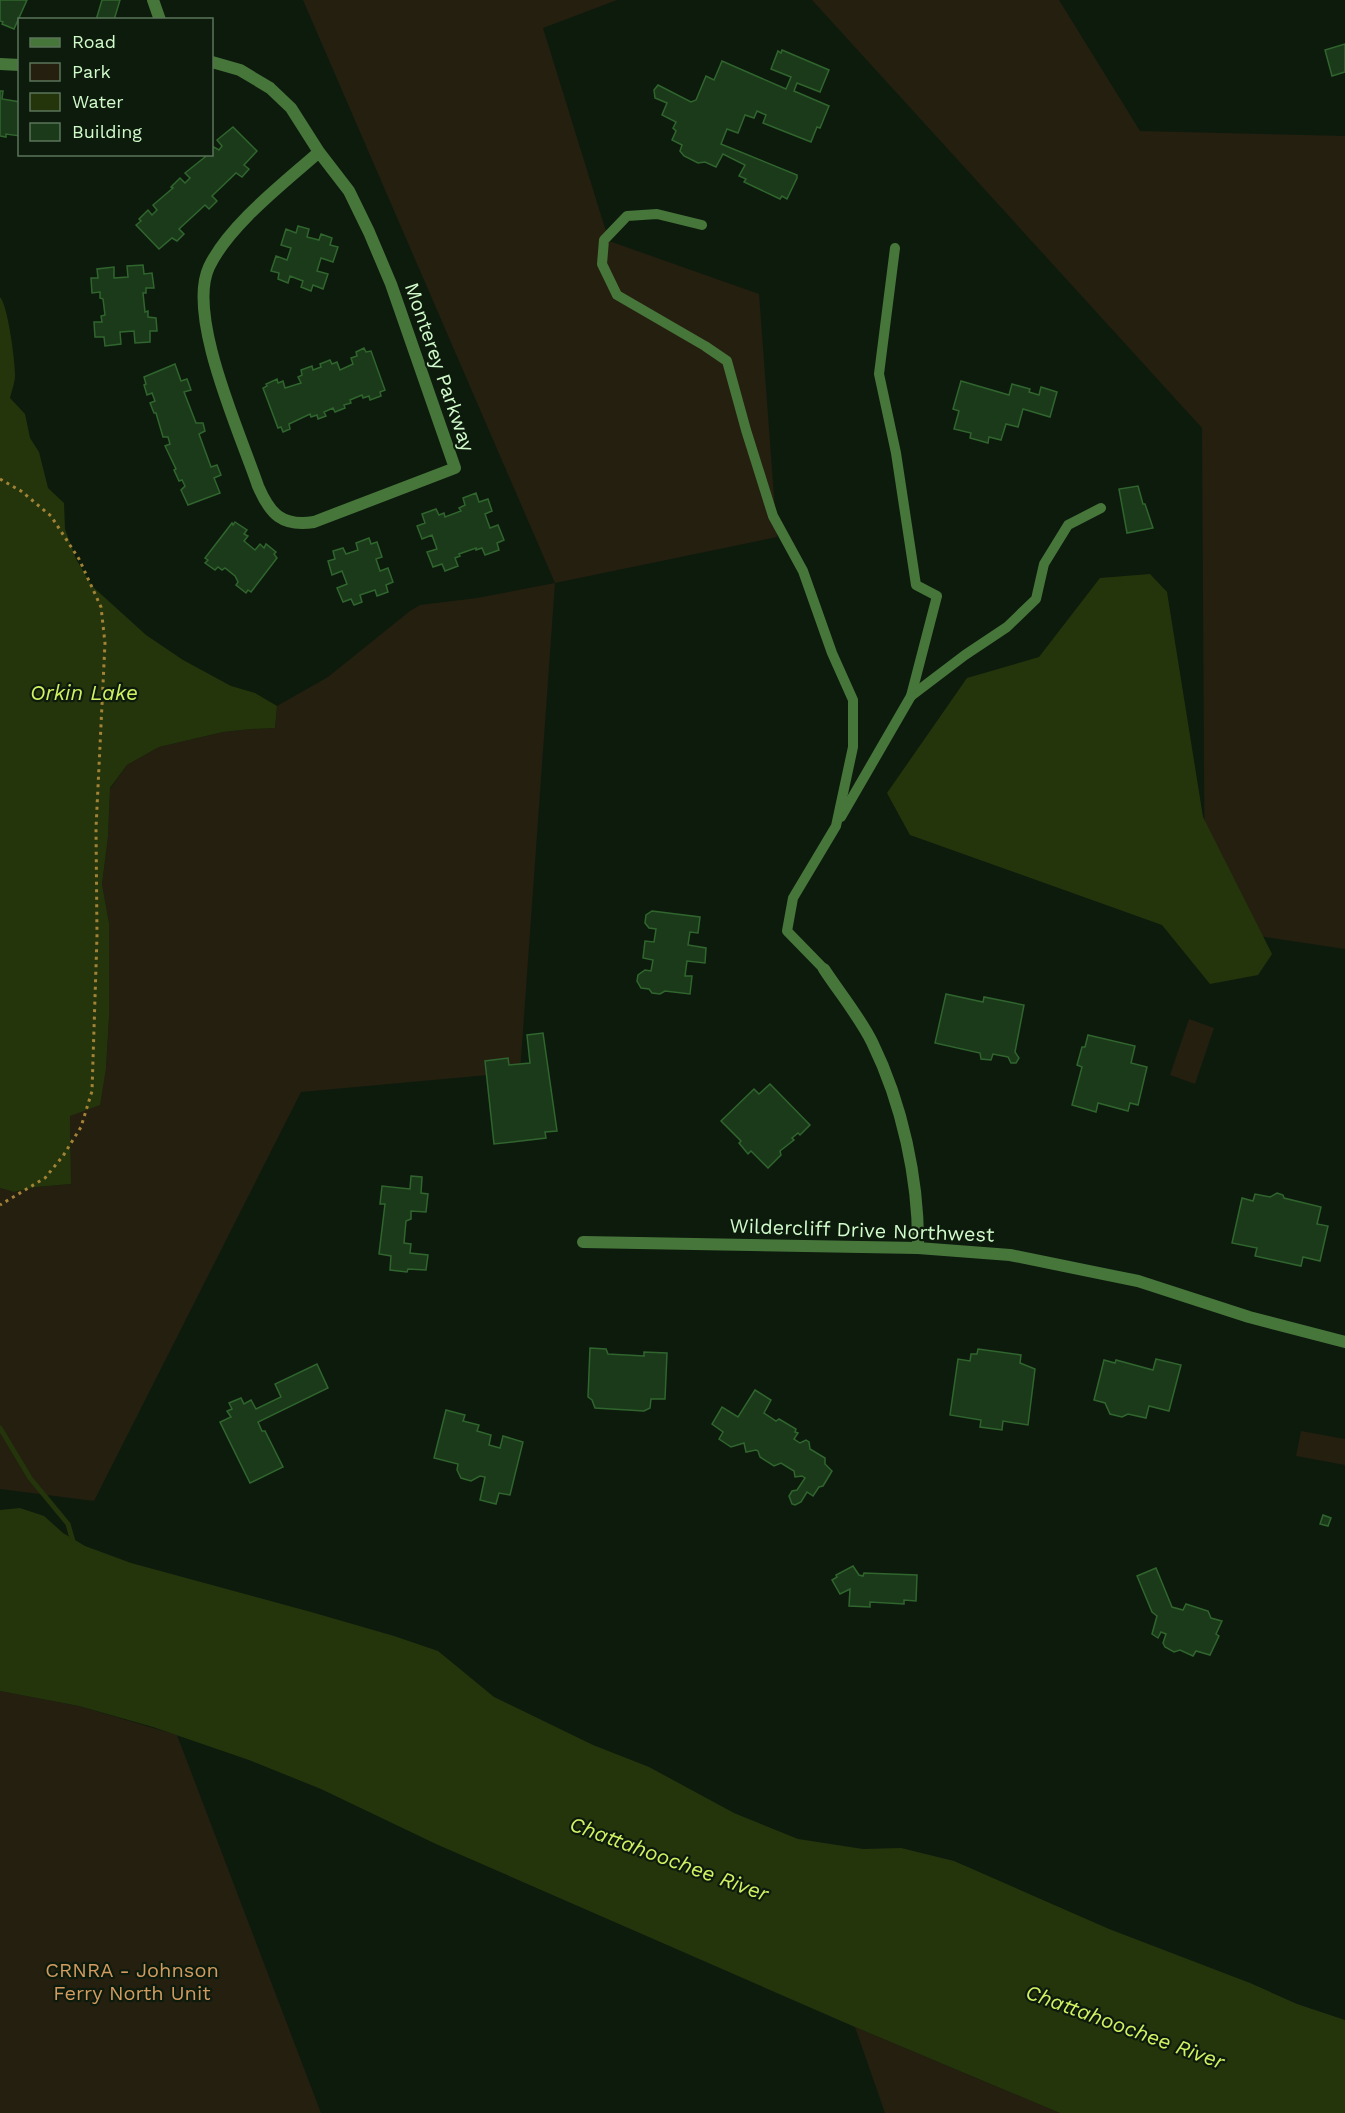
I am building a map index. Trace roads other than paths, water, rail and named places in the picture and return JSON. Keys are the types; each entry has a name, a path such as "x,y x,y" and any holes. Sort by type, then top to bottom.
{"street":[{"path":"153,0 159,18"},
{"name":"Monterey Parkway","path":"213,62 240,70 270,88 291,108 319,152 348,191 369,232 391,284 455,468 314,522 299,524 284,521 274,513 265,502 258,486 215,362 204,317 203,291 208,269 220,247 266,198 319,152"},
{"path":"0,64 18,65"},
{"path":"824,969 871,1040 893,1090 903,1126 918,1216 918,1248"},
{"name":"Wildercliff Drive Northwest","path":"583,1242 918,1248 1010,1255 1128,1279 1249,1317 1345,1342"}],"lane":[{"path":"702,225 657,214 627,216 604,240 602,264 616,295 705,346 727,362 773,516 803,572 832,653 853,700 853,747 836,826"},
{"path":"824,969 787,931 793,898 910,696 938,596 916,585 896,453 879,374 894,248"},
{"path":"910,696 965,654 1007,627 1036,599 1044,564 1068,525 1101,508"}],"water":[{"name":"Orkin Lake","path":"0,297 8,322 14,358 15,378 10,398 25,414 30,438 39,452 48,488 64,503 65,529 76,559 92,586 146,635 183,660 231,686 255,693 277,706 275,728 223,732 159,747 127,765 110,788 108,837 102,884 109,923 109,1017 106,1068 100,1105 70,1116 71,1184 36,1187 14,1192 0,1188"},
{"path":"1150,574 1167,592 1203,817 1272,954 1258,975 1210,984 1162,925 910,835 887,793 967,678 1039,657 1100,578"},
{"name":"Chattahoochee River","path":"20,1508 44,1516 63,1533 85,1546 131,1563 311,1612 438,1651 494,1697 593,1745 649,1767 734,1813 798,1839 863,1849 901,1848 954,1861 1109,1929 1250,1983 1297,2004 1345,2020 1345,2113 1060,2113 855,2027 436,1844 321,1789 249,1760 153,1727 79,1706 0,1691 0,1510"}],"waterway":[{"path":"0,1428 30,1478 68,1524 74,1545"}],"park label":[{"name":"CRNRA - Johnson Ferry North Unit","path":"132,1982"}]}
